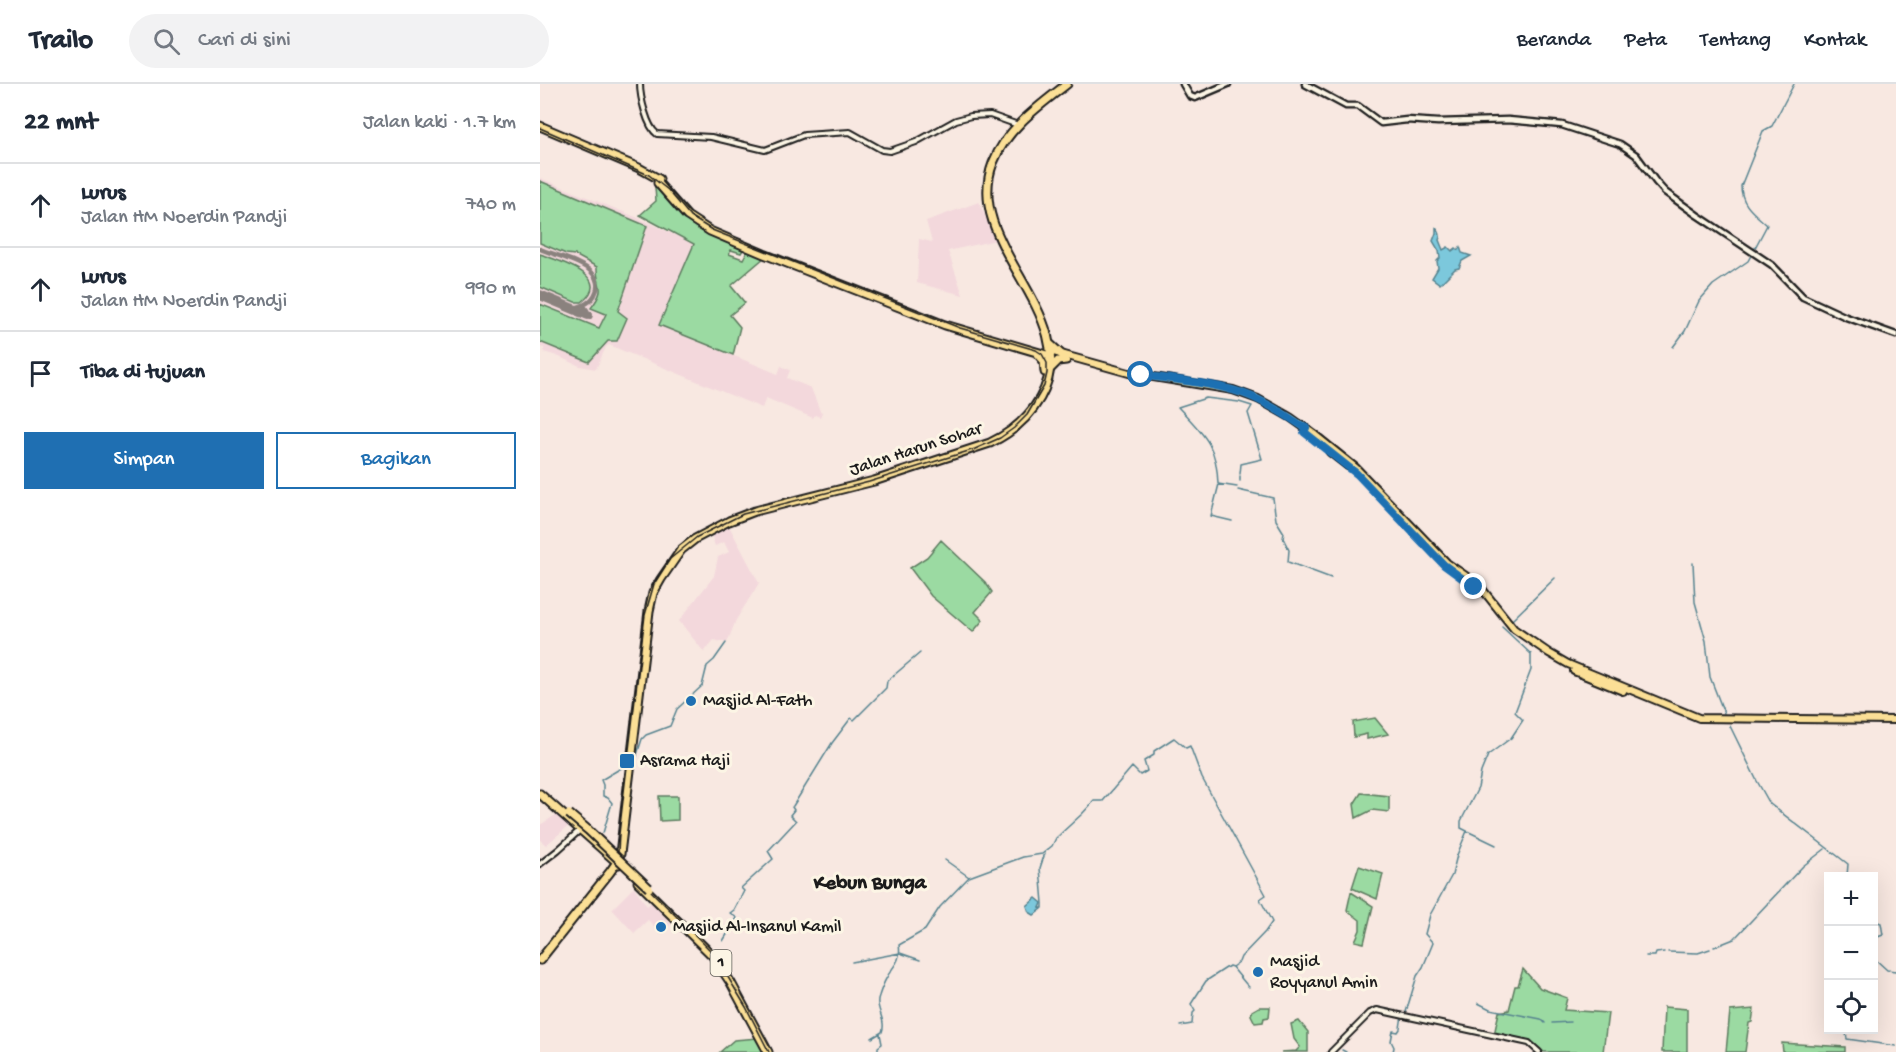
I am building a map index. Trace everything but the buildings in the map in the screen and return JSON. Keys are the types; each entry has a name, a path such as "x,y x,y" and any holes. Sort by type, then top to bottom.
{"highway":[{"name":"Jalan Harun Sohar","path":"616,858 649,611 657,586 678,554 688,544 707,532 743,515 884,480 975,449 1006,435 1024,420 1038,401 1046,385 1048,342 1036,307 995,228 988,201 989,178 993,163 1007,136 1067,84"},
{"path":"540,128 659,181 673,192 687,210 699,220 750,246 959,330 1048,353"},
{"path":"750,246 960,326 1048,353"},
{"name":"Jalan Harun Sohar","path":"1039,316 1048,353"},
{"path":"1030,350 1043,358 1048,370 1064,358 1048,342"},
{"name":"Jalan Harun Sohar","path":"626,782 645,608 657,577 678,549 699,533 748,510 871,479 990,440 1022,418 1040,390 1048,370"},
{"name":"1","path":"540,792 588,830 718,958 770,1052"},
{"name":"1","path":"567,815 585,825 649,890"},
{"name":"1","path":"567,815 580,829 616,858"},
{"path":"543,955 616,858"}],"main road":[{"path":"1183,84 1190,96 1195,98 1228,84"},
{"path":"1305,84 1346,106 1358,106 1381,123 1407,120 1428,122 1487,119 1519,121 1562,125 1620,144 1636,155 1665,192 1773,266 1797,292 1808,300 1896,335"},
{"path":"1048,353 1129,377 1240,396 1305,430 1357,474 1444,565 1474,587 1512,632 1567,668 1698,722 1896,722"}],"street":[{"path":"640,84 652,130 657,134 711,137 763,150 804,135 842,132 852,132 882,150 894,150 916,142 956,120 981,114 996,116 1018,125"},
{"path":"540,864 580,829"},
{"path":"1331,1052 1372,1011 1383,1010 1529,1043 1539,1052"}],"shaded area":[{"path":"540,178 648,222 694,244 659,325 778,374 781,366 790,370 787,378 811,388 822,412 820,417 815,415 813,418 766,398 762,408 609,345 596,369 580,366 544,352 544,348 540,347"},
{"path":"979,202 996,240 948,251 963,295 917,283 919,239 932,242 926,221"},
{"path":"729,526 759,583 736,620 727,643 714,640 704,652 679,621 714,576 718,557 729,552 724,542 715,546 711,534"},
{"path":"559,813 571,824 546,845 540,840 540,825"},
{"path":"634,887 647,906 654,900 672,917 668,921 671,924 667,928 659,924 658,928 663,932 661,934 648,920 634,933 612,909"}],"green space":[{"path":"540,181 647,226 618,311 627,318 617,341 608,341 589,362 540,342 540,304 599,328 606,314 591,308 600,291 597,267 575,255 566,254 540,243"},
{"path":"655,187 694,226 707,234 744,248 741,253 731,250 729,254 743,259 748,250 765,257 731,286 745,303 730,315 740,327 733,355 659,325 694,244 640,215 656,201"},
{"path":"540,254 570,265 588,277 592,285 590,293 582,302 575,302 540,287"},
{"path":"941,540 985,582 992,592 975,612 983,620 973,632 931,596 910,568 927,557"},
{"path":"1375,718 1388,734 1367,739 1367,734 1354,737 1353,722"},
{"path":"1361,793 1389,796 1389,812 1372,810 1356,818 1354,804"},
{"path":"659,796 678,796 678,820 660,821"},
{"path":"1359,866 1383,874 1377,899 1352,888"},
{"path":"1351,892 1373,906 1364,943 1355,941 1360,930 1360,920 1347,910"},
{"path":"1523,969 1540,988 1567,998 1564,1010 1608,1013 1603,1052 1544,1052 1534,1044 1494,1035 1499,1012 1509,1010 1515,986 1518,986"},
{"path":"1259,1007 1270,1007 1269,1017 1264,1018 1263,1022 1255,1023 1251,1015 1252,1011"},
{"path":"1664,1007 1687,1009 1687,1052 1662,1052"},
{"path":"1754,1009 1752,1022 1749,1023 1745,1052 1726,1052 1730,1011"},
{"path":"1299,1021 1308,1032 1308,1052 1281,1052 1296,1051 1300,1047 1294,1039 1291,1024"},
{"path":"758,1038 763,1052 720,1052 734,1040"},
{"path":"1782,1043 1845,1047 1845,1052 1783,1052"}],"water":[{"path":"1436,228 1440,234 1439,240 1443,250 1448,247 1452,251 1456,248 1458,250 1460,247 1462,253 1471,256 1462,261 1459,268 1455,269 1440,284 1432,278 1438,268 1437,261 1440,258 1433,241"},
{"path":"1036,898 1042,903 1040,908 1042,909 1034,915 1029,912 1027,906"}],"waterway":[{"path":"1673,347 1685,331 1699,301 1713,285 1748,261 1767,225 1746,204 1741,186 1763,131 1772,126 1794,84"},
{"path":"1237,487 1218,484 1215,459 1207,441 1178,407 1206,398 1252,406 1248,413 1262,459 1241,464 1240,474"},
{"path":"1240,476 1240,481"},
{"path":"1219,484 1211,516 1232,521"},
{"path":"1238,490 1273,498 1276,520 1284,533 1283,538 1289,550 1288,562 1331,578"},
{"path":"1693,563 1695,602 1706,641 1710,677 1724,713"},
{"path":"1512,620 1555,578"},
{"path":"1400,1028 1402,1016 1406,1012 1417,976 1433,943 1425,934 1430,915 1452,875 1467,831 1461,828 1461,821 1478,788 1488,755 1511,738 1523,720 1515,712 1531,670 1531,654 1502,627"},
{"path":"634,764 642,739 646,735 670,726 677,709 702,686 707,666 726,643"},
{"path":"793,806 832,743 851,718 854,720 886,688 887,681 920,653"},
{"path":"1730,726 1770,804 1848,864 1847,872"},
{"path":"872,1038 882,1032 883,1023 878,1000 884,983 898,960 899,945 925,930 940,907 969,877 1023,857 1042,854 1094,801 1103,801 1132,767 1140,775 1147,771 1144,761 1154,755 1154,751 1174,738 1186,748 1190,746 1202,778 1266,895 1260,899 1272,922 1239,962 1206,981 1191,1004 1195,1011 1192,1024 1180,1026"},
{"path":"603,833 612,803 603,796 601,780 623,767"},
{"path":"723,941 737,918 730,913 744,891 741,888 773,859 768,851 796,821 790,815 794,810 792,807"},
{"path":"1467,831 1496,845"},
{"path":"1714,947 1734,939 1803,866 1825,849"},
{"path":"1040,908 1043,908 1040,868 1045,853"},
{"path":"945,860 969,877"},
{"path":"1878,922 1881,923 1883,935 1875,938 1875,959 1887,970 1896,971"},
{"path":"1668,952 1698,953 1710,949"},
{"path":"1646,956 1655,956 1656,953 1664,952"},
{"path":"852,962 900,953 920,960"},
{"path":"1232,967 1246,984"},
{"path":"1478,1003 1490,1009 1541,1019 1545,1023"},
{"path":"1552,1023 1570,1022"},
{"path":"1393,1052 1394,1047 1391,1041 1393,1031 1398,1032 1400,1029"},
{"path":"878,1052 878,1047 882,1044 880,1034"},
{"path":"1846,1034 1847,1039 1896,1046"},
{"path":"1342,1050 1346,1052"}],"taxiway":[{"path":"540,249 577,263 594,275 597,289 590,301 576,307 567,307"},
{"path":"576,311 585,316 587,310 584,306"}],"runway":[{"path":"540,295 588,315"}],"tram line":[{"path":"540,128 649,175 668,190 691,217 712,230 960,328 1036,350 1042,354 1047,363 1044,386 1027,415 1000,438 975,449 869,482 743,514 697,537 670,559 654,584 645,615 618,852 623,863 714,954 746,1007 769,1052"}],"place":[{"name":"Masjid Al-Fath","path":"691,701"},
{"name":"Asrama Haji","path":"627,761"},
{"name":"Masjid Al-Insanul Kamil","path":"661,927"},
{"name":"Masjid Royyanul Amin","path":"1258,972"}],"district":[{"name":"Kebun Bunga","path":"870,884"}],"route":[{"path":"1141,375 1233,390 1258,399 1290,417 1306,428 1304,432 1357,474 1444,565 1474,587"}]}
